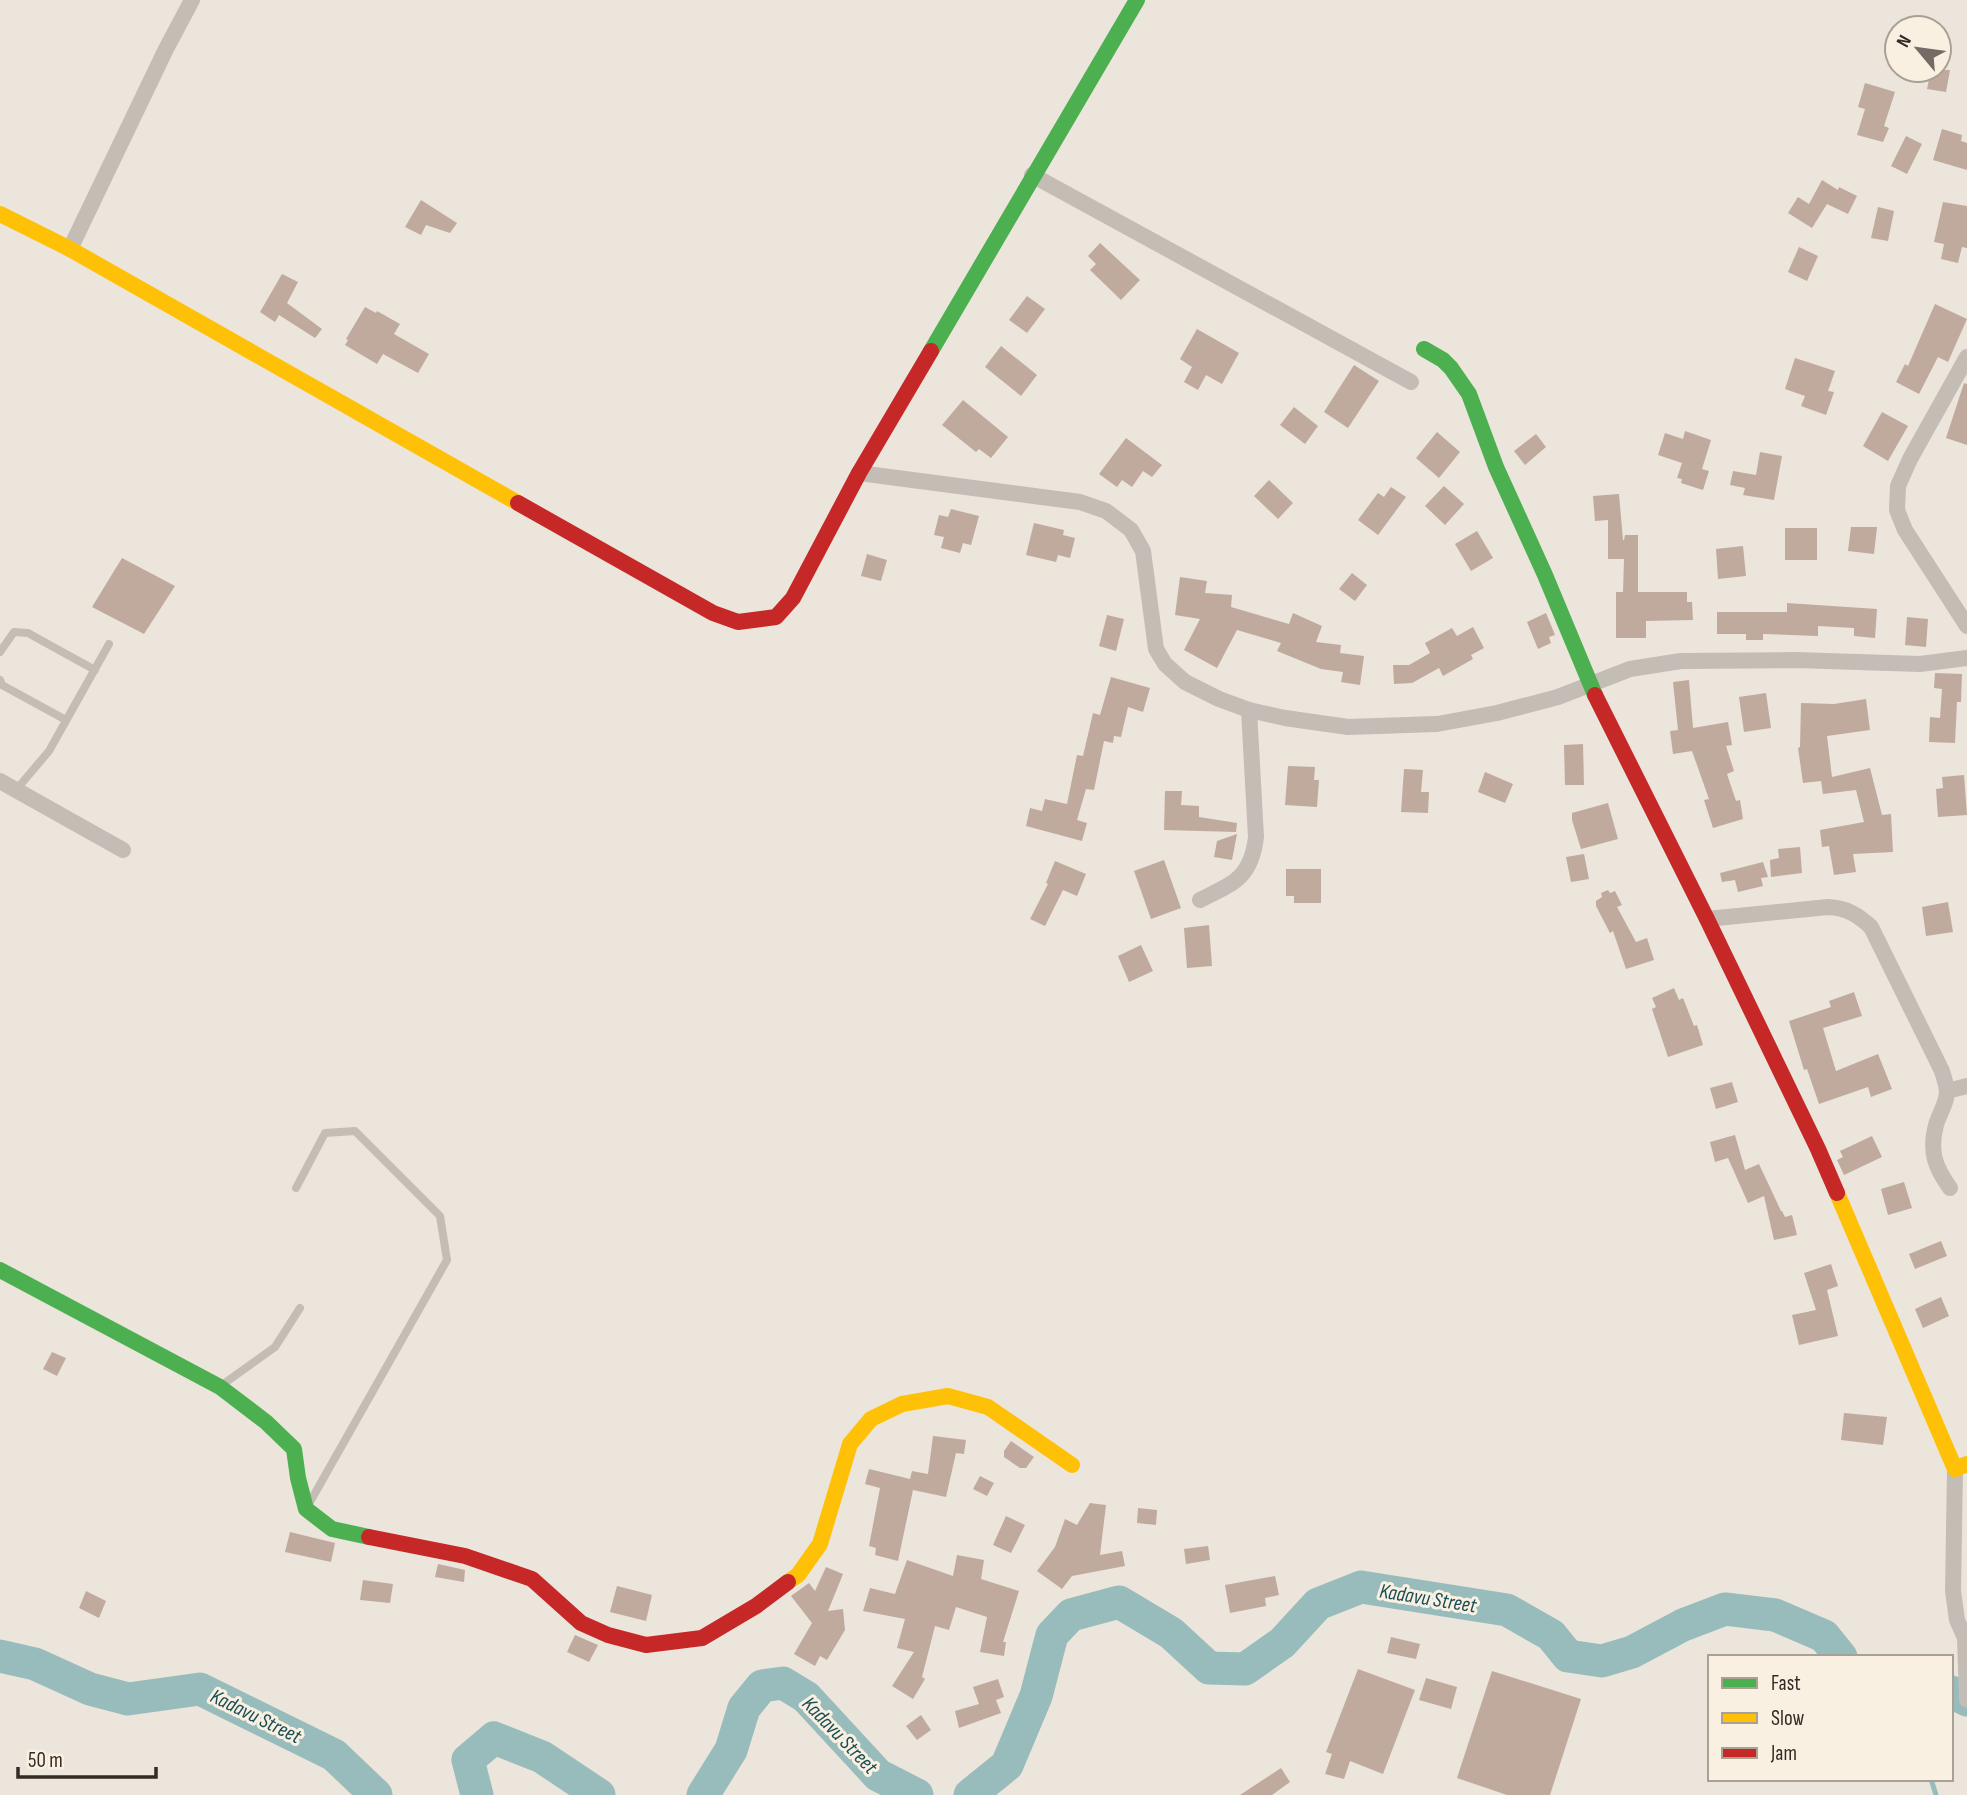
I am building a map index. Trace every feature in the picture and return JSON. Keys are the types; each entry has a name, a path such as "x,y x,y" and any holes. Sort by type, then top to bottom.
{"street":[{"path":"71,249 192,0"},
{"path":"0,214 71,249 713,613 738,622 776,617 793,598 859,473 1137,0"},
{"path":"1032,175 1411,382"},
{"path":"1424,349 1443,360 1469,394 1496,467 1545,575 1589,684 1818,1149 1961,1467 1953,1591 1956,1620 1965,1638 1967,1700"},
{"path":"1967,357 1910,459 1898,486 1897,510 1905,530 1967,625"},
{"path":"859,473 1080,502 1106,512 1131,530 1143,551 1156,649 1165,664 1185,682 1219,699 1284,718 1348,727 1437,724 1497,713 1558,697 1630,669 1681,661 1795,660 1920,664 1967,658"},
{"path":"1200,900 1233,884 1246,870 1254,855 1256,837 1248,709"},
{"path":"5,785 123,850"},
{"path":"1707,919 1828,907 1842,908 1859,916 1871,928 1942,1071 1947,1091 1936,1125 1932,1151 1938,1171 1950,1188"},
{"path":"1947,1091 1967,1086"},
{"path":"0,1270 220,1387 266,1422 294,1449 306,1509 332,1529 465,1556 532,1579 582,1623 608,1635 646,1645 702,1638 756,1606 798,1575 820,1544 850,1444 871,1419 902,1404 948,1396 988,1407 1072,1465"}],"lane":[{"path":"0,652 14,632 28,633 95,670"},
{"path":"5,785 49,751 109,644"},
{"path":"0,681 2,685 66,720"},
{"path":"296,1188 326,1133 355,1131 440,1216 447,1260 306,1509"},
{"path":"220,1387 275,1347 300,1308"}],"building":[{"path":"1865,83 1895,92 1884,126 1889,128 1883,142 1857,135 1865,109 1858,107"},
{"path":"1928,84 1947,84 1946,92 1927,89"},
{"path":"1942,129 1962,135 1961,141 1967,143 1967,170 1933,160"},
{"path":"1906,136 1922,144 1907,174 1891,166"},
{"path":"1822,180 1838,190 1839,187 1857,196 1848,214 1827,204 1812,228 1788,213 1798,197 1809,204"},
{"path":"421,200 457,223 450,233 426,225 421,235 405,227"},
{"path":"1943,202 1967,206 1967,248 1962,247 1958,263 1941,259 1944,244 1934,242"},
{"path":"1878,207 1894,211 1888,241 1871,238"},
{"path":"1100,243 1140,280 1121,300 1090,270 1096,264 1088,256"},
{"path":"1799,247 1818,256 1807,281 1788,272"},
{"path":"282,274 298,282 287,303 322,329 315,338 279,315 275,322 260,312"},
{"path":"1027,296 1045,309 1027,333 1009,320"},
{"path":"1935,304 1967,319 1948,362 1938,357 1919,394 1896,382 1905,364 1908,366"},
{"path":"365,307 400,324 394,334 429,354 418,373 383,354 377,364 345,345"},
{"path":"1197,329 1239,353 1222,384 1206,375 1198,390 1184,382 1192,367 1180,359"},
{"path":"1001,346 1037,375 1021,396 985,367"},
{"path":"1795,358 1835,371 1828,391 1834,392 1826,415 1801,406 1805,396 1785,389"},
{"path":"1354,365 1379,381 1348,428 1324,412"},
{"path":"1964,383 1967,384 1967,445 1946,438"},
{"path":"963,400 1008,437 991,458 979,449 976,452 942,425"},
{"path":"1294,407 1318,426 1305,444 1280,425"},
{"path":"1882,412 1908,426 1888,461 1863,446"},
{"path":"1685,431 1711,440 1702,469 1709,471 1703,490 1681,483 1682,479 1677,478 1682,463 1658,455 1665,433 1683,439"},
{"path":"1437,432 1460,452 1439,478 1416,458"},
{"path":"1536,434 1546,447 1525,465 1514,451"},
{"path":"1126,438 1162,465 1152,477 1143,471 1132,487 1122,480 1117,487 1099,474"},
{"path":"1760,452 1782,456 1774,500 1743,495 1745,488 1730,485 1733,471 1756,475"},
{"path":"1269,480 1293,503 1278,519 1254,496"},
{"path":"1444,486 1464,504 1445,525 1425,506"},
{"path":"1391,487 1406,497 1378,535 1358,520 1378,493 1384,497"},
{"path":"1619,494 1623,540 1625,535 1638,535 1638,592 1687,592 1687,602 1692,602 1693,620 1646,621 1646,638 1616,638 1616,592 1623,592 1624,559 1608,559 1608,520 1595,521 1593,496"},
{"path":"951,509 979,516 971,545 963,543 960,553 941,548 944,537 934,535 939,515 948,517"},
{"path":"1034,523 1064,530 1063,535 1075,538 1070,558 1058,555 1056,562 1026,555"},
{"path":"1851,527 1877,527 1874,554 1848,551"},
{"path":"1785,528 1817,528 1817,560 1785,560"},
{"path":"1477,531 1493,558 1471,571 1455,544"},
{"path":"1743,546 1746,576 1718,579 1716,549"},
{"path":"867,554 887,560 881,581 861,576"},
{"path":"122,558 175,586 144,634 92,607"},
{"path":"1352,573 1367,585 1355,601 1339,589"},
{"path":"1180,577 1207,581 1205,593 1232,595 1231,607 1289,624 1293,613 1322,626 1316,642 1341,645 1340,653 1364,656 1360,685 1341,682 1343,672 1321,669 1277,651 1281,643 1237,630 1217,668 1184,650 1200,619 1175,615"},
{"path":"1787,603 1877,609 1875,638 1854,636 1854,628 1818,626 1818,636 1763,634 1763,640 1746,640 1746,634 1717,634 1717,612 1787,612"},
{"path":"1546,613 1555,635 1549,637 1551,643 1538,649 1527,622"},
{"path":"1107,615 1124,619 1116,651 1099,646"},
{"path":"1907,617 1928,619 1926,647 1905,645"},
{"path":"1473,627 1484,648 1471,655 1473,659 1443,676 1439,668 1412,683 1394,684 1393,665 1409,665 1430,653 1425,643 1452,628 1457,636"},
{"path":"1935,673 1962,674 1961,702 1957,702 1955,743 1929,742 1930,717 1940,718 1942,689 1934,688"},
{"path":"1111,677 1150,688 1143,712 1128,707 1121,737 1114,736 1113,743 1104,741 1094,790 1086,789 1077,820 1087,823 1082,841 1026,826 1030,808 1042,811 1045,799 1067,804 1077,755 1083,756 1093,713 1100,715"},
{"path":"1689,680 1693,728 1728,722 1732,745 1726,746 1734,771 1727,774 1736,801 1740,800 1743,819 1713,828 1704,800 1709,799 1692,751 1673,754 1670,731 1678,730 1673,682"},
{"path":"1766,693 1771,728 1744,732 1739,697"},
{"path":"1866,699 1870,730 1827,736 1832,777 1870,768 1882,815 1891,814 1893,852 1853,854 1856,872 1834,875 1829,846 1822,847 1820,830 1864,822 1856,790 1823,794 1821,781 1803,783 1798,748 1801,703 1834,704"},
{"path":"1583,744 1584,785 1565,785 1564,745"},
{"path":"1288,766 1315,767 1314,780 1319,780 1317,807 1285,805"},
{"path":"1404,769 1423,770 1421,792 1429,792 1428,813 1401,812"},
{"path":"1485,772 1513,784 1505,803 1478,792"},
{"path":"1964,775 1967,815 1938,817 1936,789 1943,788 1942,777"},
{"path":"1165,791 1182,791 1181,805 1199,806 1199,817 1237,823 1236,832 1164,830"},
{"path":"1608,803 1618,839 1581,849 1572,813"},
{"path":"1237,834 1232,860 1214,857 1217,841"},
{"path":"1800,847 1802,873 1771,877 1770,860 1779,858 1778,849"},
{"path":"1584,854 1589,879 1571,882 1566,857"},
{"path":"1164,860 1181,908 1151,919 1134,871"},
{"path":"1055,861 1086,874 1077,896 1063,890 1045,926 1030,919 1048,884 1046,883"},
{"path":"1763,862 1768,877 1761,878 1763,886 1738,892 1735,880 1722,882 1720,873"},
{"path":"1286,869 1321,869 1321,903 1294,903 1294,896 1286,896"},
{"path":"1608,890 1610,893 1615,891 1622,905 1617,907 1636,942 1647,938 1654,960 1626,969 1613,931 1610,933 1596,906 1596,901 1602,897 1601,893"},
{"path":"1948,902 1953,932 1926,936 1922,907"},
{"path":"1209,925 1212,966 1187,968 1184,928"},
{"path":"1141,945 1153,971 1129,982 1118,956"},
{"path":"1674,988 1679,1000 1683,998 1694,1026 1697,1025 1703,1045 1668,1057 1652,1009 1656,1007 1652,998"},
{"path":"1854,992 1862,1016 1823,1028 1836,1071 1878,1054 1892,1089 1871,1097 1868,1087 1819,1104 1807,1069 1804,1070 1789,1021 1831,1007 1829,1001"},
{"path":"1732,1082 1738,1102 1716,1109 1710,1088"},
{"path":"1735,1135 1745,1170 1759,1164 1781,1211 1785,1217 1792,1215 1797,1235 1774,1240 1764,1196 1748,1203 1728,1158 1715,1162 1710,1142"},
{"path":"1872,1136 1882,1157 1844,1175 1837,1160 1843,1157 1840,1151"},
{"path":"1904,1182 1912,1208 1888,1215 1881,1189"},
{"path":"1941,1241 1947,1256 1915,1269 1909,1254"},
{"path":"1831,1264 1838,1286 1827,1290 1838,1336 1799,1345 1792,1315 1816,1310 1804,1273"},
{"path":"1941,1297 1949,1316 1923,1328 1915,1309"},
{"path":"52,1352 66,1358 57,1376 43,1369"},
{"path":"1844,1413 1887,1417 1883,1445 1841,1440"},
{"path":"933,1436 966,1440 964,1454 956,1453 946,1497 913,1490 898,1561 875,1555 876,1548 869,1546 880,1488 865,1484 869,1469 910,1479 912,1471 928,1474"},
{"path":"1011,1441 1034,1457 1026,1468 1020,1468 1004,1457 1004,1451"},
{"path":"980,1476 994,1483 987,1496 973,1489"},
{"path":"1090,1503 1106,1505 1100,1555 1122,1551 1125,1566 1072,1576 1062,1589 1037,1571 1055,1547 1065,1519 1077,1525"},
{"path":"1138,1508 1157,1510 1156,1525 1137,1523"},
{"path":"1006,1516 1025,1525 1011,1553 993,1545"},
{"path":"290,1532 335,1543 331,1562 285,1552"},
{"path":"1208,1546 1210,1560 1186,1564 1184,1549"},
{"path":"957,1555 984,1560 981,1579 1019,1591 1003,1642 1006,1642 1004,1656 980,1652 987,1617 956,1607 949,1630 935,1626 922,1677 925,1679 913,1699 892,1686 914,1652 897,1648 905,1619 863,1611 870,1588 895,1594 907,1560 953,1576"},
{"path":"438,1564 465,1570 464,1582 435,1577"},
{"path":"826,1567 843,1574 828,1611 843,1609 845,1630 827,1660 820,1656 815,1666 794,1654 812,1623 791,1596 809,1583 815,1591"},
{"path":"1275,1576 1279,1595 1265,1598 1266,1606 1230,1613 1225,1585"},
{"path":"363,1580 393,1584 390,1603 360,1600"},
{"path":"617,1586 652,1595 646,1621 610,1612"},
{"path":"86,1591 106,1601 99,1618 79,1608"},
{"path":"575,1635 598,1645 589,1662 567,1652"},
{"path":"1391,1637 1420,1644 1416,1659 1387,1653"},
{"path":"1358,1669 1415,1690 1383,1774 1350,1761 1344,1779 1325,1774 1332,1754 1326,1752"},
{"path":"1492,1671 1581,1699 1550,1795 1507,1795 1457,1778"},
{"path":"1426,1678 1457,1687 1451,1709 1419,1700"},
{"path":"998,1679 1004,1697 996,1700 1001,1713 959,1728 955,1711 979,1704 973,1687"},
{"path":"921,1715 931,1730 917,1740 906,1726"},
{"path":"1281,1768 1290,1782 1272,1795 1240,1795"}],"waterway":[{"name":"Kadavu Street","path":"970,1795 1007,1765 1036,1696 1052,1635 1071,1615 1119,1602 1171,1633 1209,1668 1245,1669 1282,1643 1318,1604 1361,1587 1507,1610 1551,1635 1568,1656 1602,1661 1632,1652 1683,1625 1725,1609 1775,1615 1824,1636 1839,1655"},
{"name":"Kadavu Street","path":"0,1656 35,1664 90,1689 128,1699 200,1689 334,1755 376,1795"},
{"name":"Kadavu Street","path":"703,1795 731,1750 744,1708 762,1686 783,1683 806,1697 878,1775 917,1795"},
{"name":"Kadavu Street","path":"1953,1693 1967,1700"},
{"name":"Kadavu Street","path":"477,1795 468,1760 494,1738 542,1757 599,1795"},
{"path":"1932,1781 1936,1795"}],"traffic: fast":[{"path":"931,351 1137,0"},
{"path":"1424,349 1443,360 1469,394 1496,467 1595,695"},
{"path":"0,1270 220,1387 266,1422 294,1449 306,1509 332,1529 369,1537"}],"traffic: slow":[{"path":"0,214 70,249 518,503"},
{"path":"1837,1193 1955,1469 1967,1464"},
{"path":"788,1582 798,1575 820,1544 850,1444 871,1419 902,1404 948,1396 988,1407 1072,1465"}],"traffic: jam":[{"path":"518,503 713,613 738,622 776,617 793,598 859,473 931,351"},
{"path":"1595,695 1707,919 1837,1193"},
{"path":"369,1537 465,1556 532,1579 581,1623 608,1635 646,1645 702,1638 756,1606 788,1582"}]}
